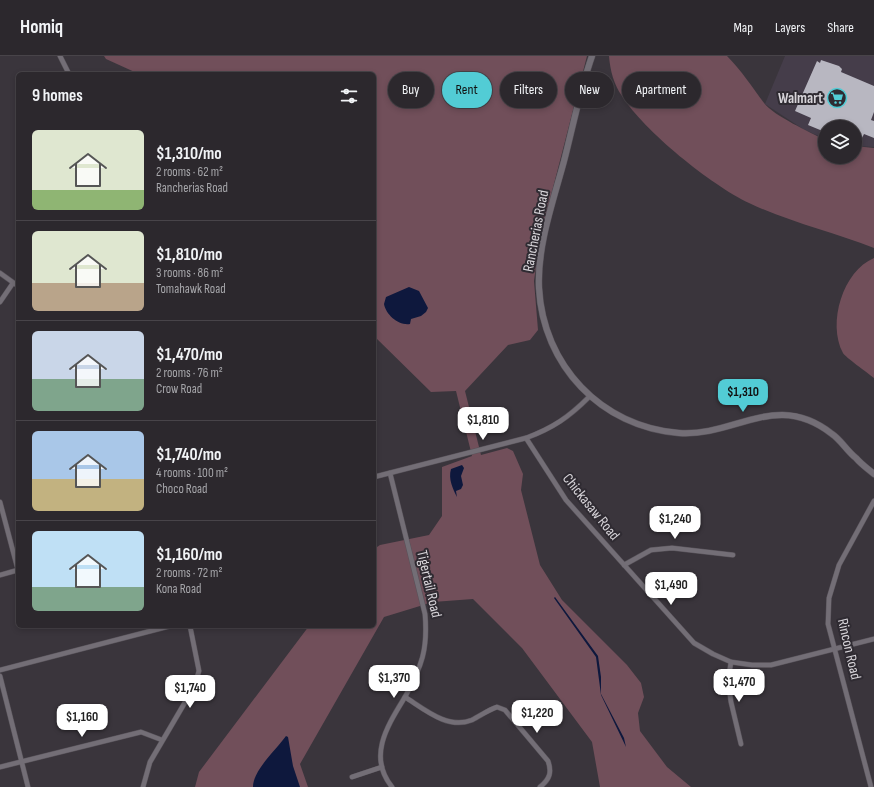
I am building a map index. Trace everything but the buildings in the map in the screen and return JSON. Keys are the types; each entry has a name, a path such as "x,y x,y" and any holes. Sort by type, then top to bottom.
{"street":[{"path":"60,56 68,72"},
{"name":"Rancherias Road","path":"592,56 544,236 539,286 544,324 551,344 566,370 589,397 614,414 639,425 660,431 680,433 717,430 765,416 784,415 808,420 833,434 874,474"},
{"path":"0,272 16,285"},
{"path":"0,302 13,283"},
{"path":"376,476 526,438 549,429 573,414 589,397"},
{"name":"Chickasaw Road","path":"526,438 566,500 694,643 713,654 731,662 752,666 771,665 874,639"},
{"name":"Tigertail Road","path":"390,473 425,614 427,637 419,671 387,728 381,744 382,768 392,787"},
{"name":"Rincon Road","path":"871,787 828,624 828,598 839,565 874,500"},
{"path":"0,502 16,562"},
{"path":"624,565 651,550 672,548 733,555"},
{"path":"0,575 16,571"},
{"path":"0,670 162,628"},
{"path":"143,787 150,762 194,687 199,671 190,628"},
{"path":"731,662 728,681 741,744"},
{"path":"0,676 28,787"},
{"path":"405,697 438,718 455,722 471,720 497,706 505,710 548,761 551,769 549,779 540,787"},
{"path":"0,767 140,732 162,740"},
{"path":"352,777 382,768"},
{"path":"868,777 874,776"}],"shaded area":[{"path":"104,56 587,56 583,72 565,72 565,108 574,108 540,238 534,281 538,330 530,340 508,345 465,391 481,455 507,448 513,451 523,474 521,490 540,565 562,600 627,665 641,683 644,697 638,713 640,731 667,767 691,787 600,787 592,742 522,648 473,599 433,602 384,617 300,764 308,787 195,787 199,772 307,628 376,628 376,548 380,545 429,535 442,516 442,467 472,456 456,391 431,392 376,338 376,72 135,72 106,59"},
{"path":"609,56 727,56 769,108 818,136 818,164 862,164 862,147 874,148 874,248 764,210 734,195 716,184 680,156 646,125 631,108 701,108 701,72 622,72 622,96 614,80 614,72 611,72"},
{"path":"785,56 874,56 874,147 862,146 862,120 818,120 818,136 803,129 765,104"},
{"path":"874,258 874,378 843,353 838,341 837,327 841,299 846,286 854,274 863,265"}],"water":[{"path":"409,287 419,291 428,308 421,316 411,319 410,324 406,324 397,321 390,316 384,304 386,297"},
{"path":"462,465 464,468 461,476 463,485 461,489 456,491 457,497 451,484 450,473 451,469"},
{"path":"555,597 598,656 601,677 601,694 624,738 626,747 601,695 596,657 554,598"},
{"path":"286,736 288,737 293,766 300,787 253,787 254,781 261,767"}],"place":[{"name":"Walmart","path":"837,98"}]}
